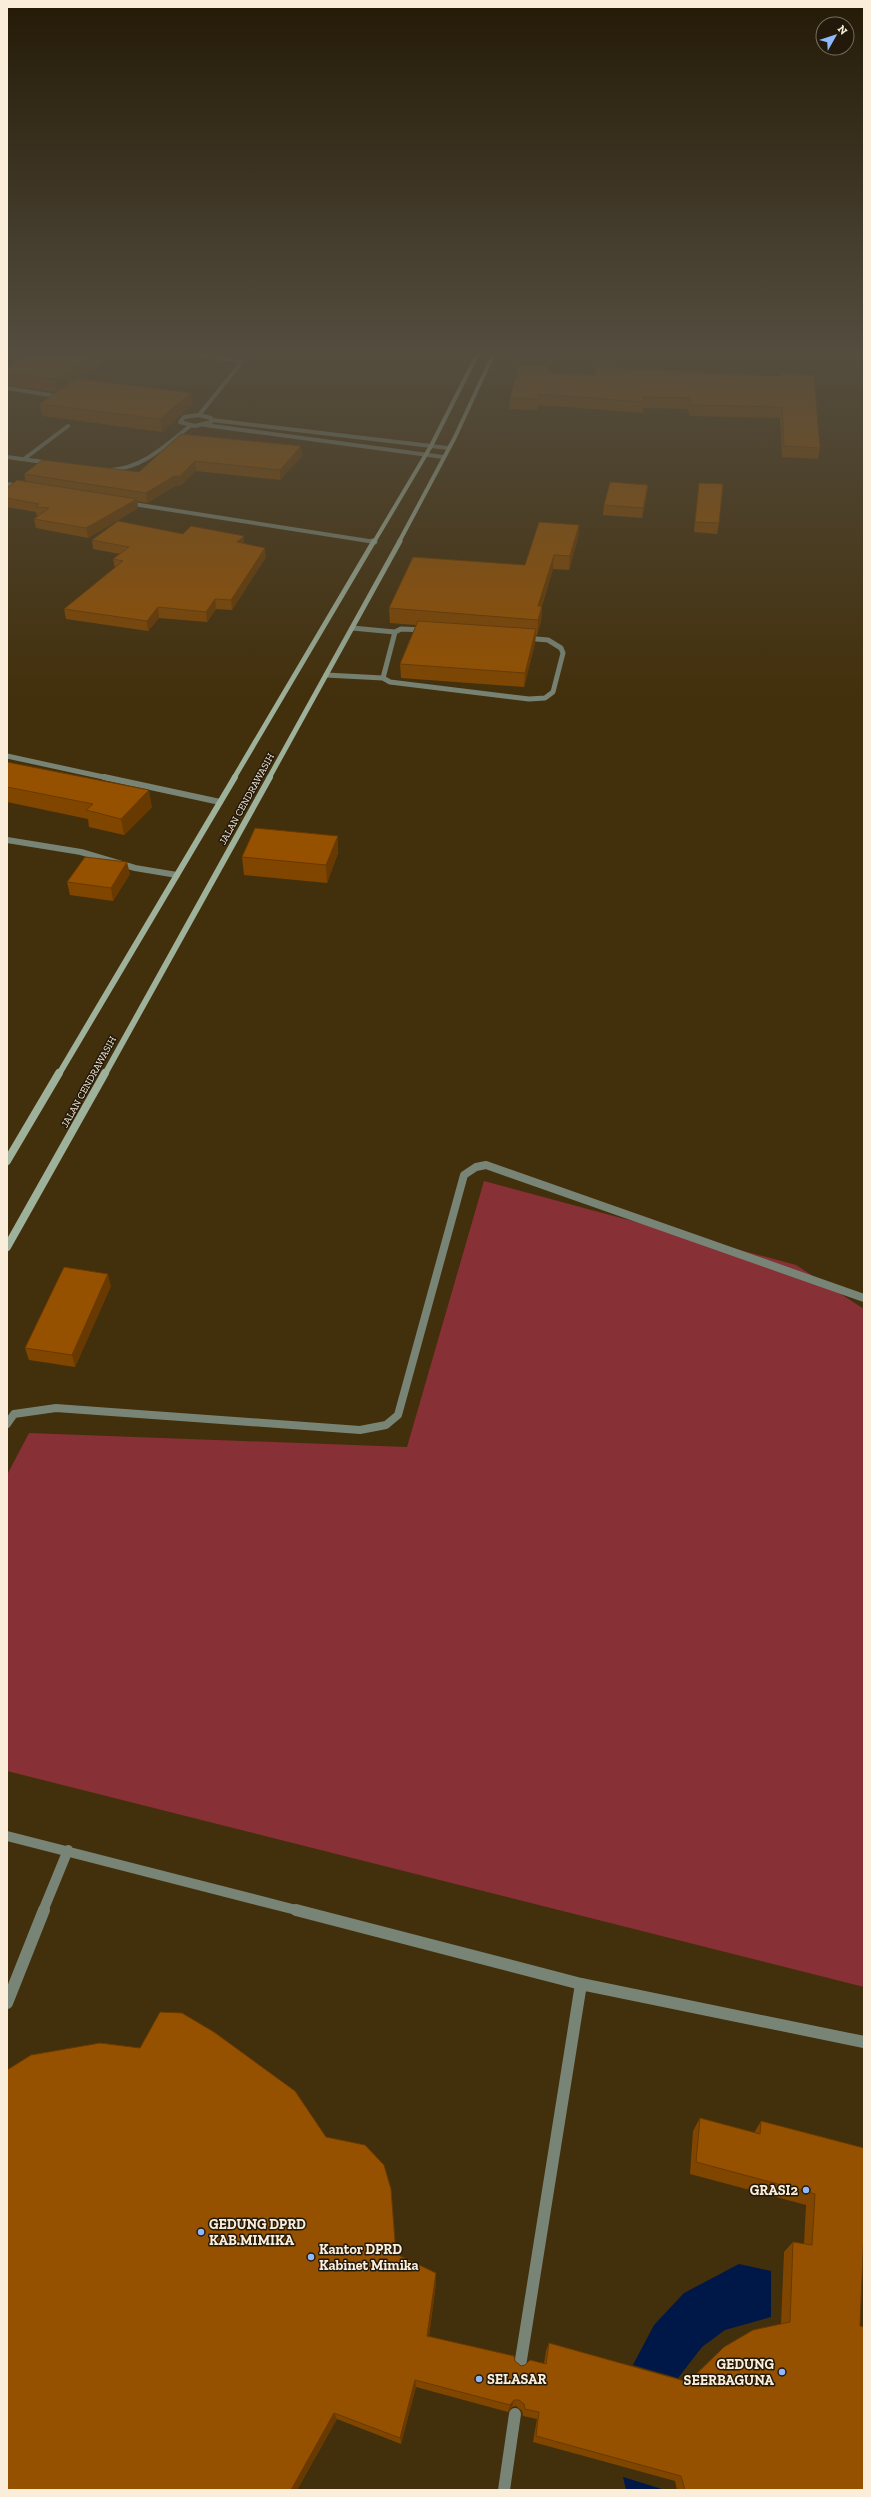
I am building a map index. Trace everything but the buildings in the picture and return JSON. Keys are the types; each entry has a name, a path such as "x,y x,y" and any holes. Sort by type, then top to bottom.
{"main road":[{"name":"JALAN CENDRAWASIH","path":"7,1161 416,472"},
{"name":"JALAN CENDRAWASIH","path":"7,1247 251,813 435,472"}],"street":[{"path":"7,484 30,487"},
{"path":"124,502 375,542"},
{"path":"352,628 395,632 401,628 428,631"},
{"path":"383,678 395,632"},
{"path":"326,674 383,678 397,684 529,699 550,695 563,653 562,646 560,643 552,640 521,638"},
{"path":"7,756 220,802"},
{"path":"7,840 81,852 135,868 176,875"},
{"path":"7,1424 14,1414 56,1408 360,1430 382,1428 392,1424 398,1415 464,1175 476,1167 486,1165 864,1298"},
{"path":"7,1836 68,1850 581,1984 864,2042"},
{"path":"7,2003 68,1850"},
{"path":"520,2366 581,1984"},
{"path":"504,2490 515,2414"}],"shaded area":[{"path":"484,1181 796,1265 864,1309 864,1987 7,1771 7,1475 29,1433 407,1447"}],"water":[{"path":"739,2264 771,2271 771,2317 725,2330 702,2347 678,2378 633,2365 654,2325 684,2293"},
{"path":"623,2477 665,2490 626,2490"}],"place":[{"name":"GRASI2","path":"806,2190"},
{"name":"GEDUNG DPRD KAB.MIMIKA","path":"201,2232"},
{"name":"Kantor DPRD Kabinet Mimika","path":"311,2257"},
{"name":"GEDUNG SEERBAGUNA","path":"782,2372"},
{"name":"SELASAR","path":"479,2379"}]}
